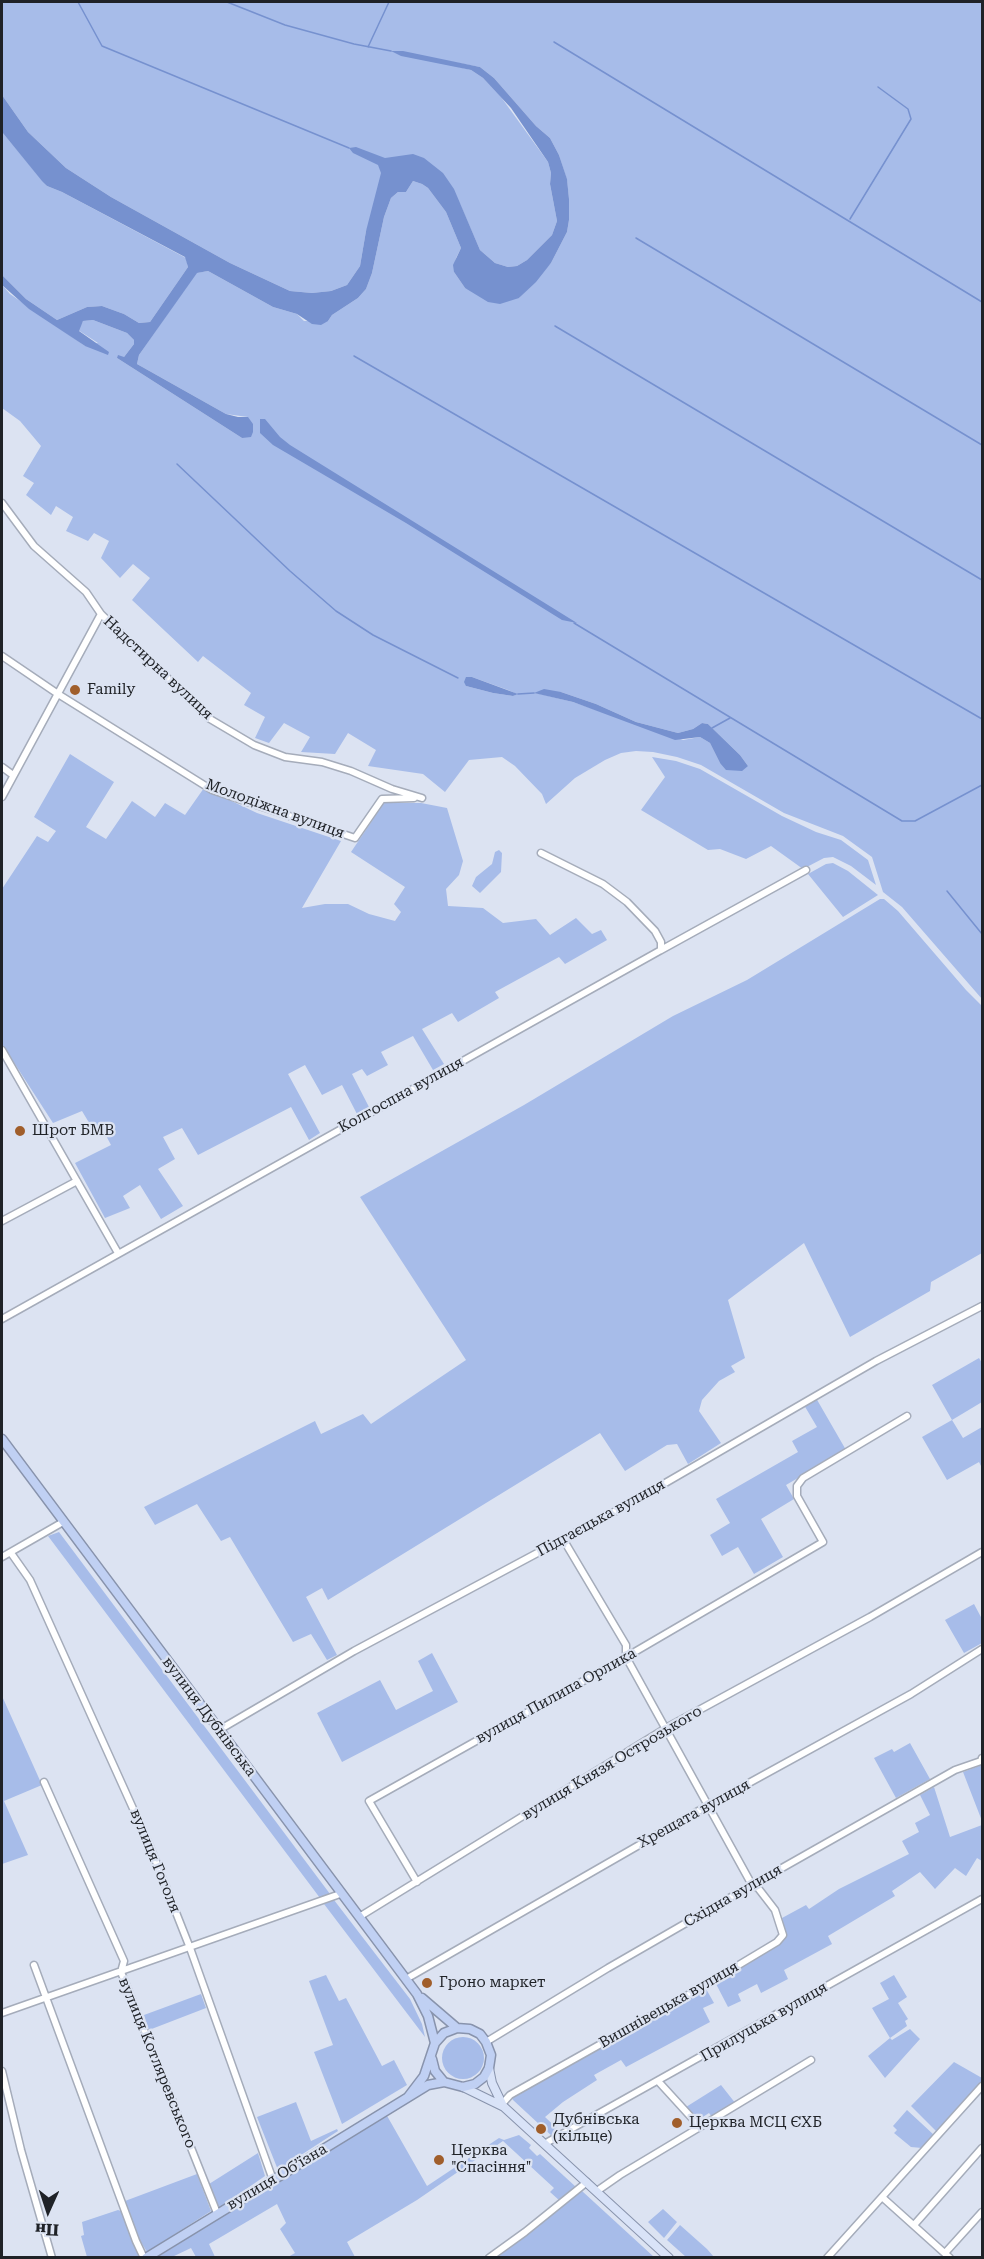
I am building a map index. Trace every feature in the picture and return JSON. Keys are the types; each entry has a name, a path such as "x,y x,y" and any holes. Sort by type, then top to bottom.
{"highway":[{"name":"вулиця Дубнівська","path":"2,1438 340,1894 417,1994"},
{"path":"417,1994 457,2028"},
{"path":"408,2097 424,2076 432,2058 435,2043 428,2016 417,1994"},
{"path":"432,2058 435,2071 444,2082 463,2087 474,2084 484,2077 489,2068 491,2055 486,2042 480,2034 470,2029 457,2028 444,2033 435,2043"},
{"name":"вулиця Об’їзна","path":"145,2258 428,2085 444,2082"}],"main road":[{"path":"489,2068 492,2083 503,2106"},
{"path":"463,2087 503,2106 669,2258"}],"street":[{"name":"Надстирна вулиця","path":"2,503 34,546 86,592 101,614 210,719 254,745 285,757 322,762 422,798"},
{"path":"2,797 101,614"},
{"name":"Молодіжна вулиця","path":"2,656 58,694 212,790 355,838 382,799 422,798"},
{"path":"2,767 13,775"},
{"path":"541,853 603,884 627,902 655,931 661,942 661,950"},
{"name":"Колгоспна вулиця","path":"2,1319 806,870"},
{"path":"2,1050 118,1253"},
{"path":"2,1066 9,1061"},
{"path":"2,1221 77,1181"},
{"name":"Підгаєцька вулиця","path":"219,1730 354,1652 647,1493 876,1361 982,1306"},
{"name":"вулиця Пилипа Орлика","path":"417,1882 369,1801 626,1657 823,1542 797,1496 797,1486 802,1478 907,1416"},
{"path":"2,1557 63,1522"},
{"path":"563,1539 626,1645 626,1657 752,1885"},
{"name":"вулиця Князя Острозького","path":"359,1917 666,1728 870,1617 982,1552"},
{"name":"вулиця Гоголя","path":"10,1553 30,1580 149,1844 190,1948 273,2180"},
{"name":"Хрещата вулиця","path":"406,1979 707,1806 911,1694 982,1649"},
{"name":"Східна вулиця","path":"486,2042 752,1885 955,1770 982,1760"},
{"name":"вулиця Котляревського","path":"44,1782 124,1961 121,1972 217,2213"},
{"name":"Вишнівецька вулиця","path":"503,2106 510,2095 697,1990 781,1938 783,1930 775,1911 758,1888 752,1885"},
{"path":"2,2013 340,1894"},
{"name":"Прилуцька вулиця","path":"546,2143 982,1899"},
{"path":"34,1965 136,2241 145,2258"},
{"path":"597,2191 811,2060"},
{"path":"2,2071 21,2150 52,2258"},
{"path":"658,2081 700,2127"},
{"path":"827,2258 982,2086"},
{"path":"914,2225 982,2148"},
{"path":"489,2258 587,2182"},
{"path":"882,2197 947,2255 982,2212"}],"shaded area":[{"path":"2,2 982,2 982,999 902,907 883,892 872,857 843,836 784,813 701,765 653,752 621,753 575,778 546,804 542,794 515,766 502,757 469,760 445,792 423,774 368,766 376,750 348,733 335,754 301,752 310,737 284,723 269,743 255,738 265,717 244,705 251,693 203,656 198,662 132,600 150,578 133,564 120,578 101,558 109,541 94,533 88,541 66,531 73,517 56,506 51,515 26,495 34,483 23,476 41,446 20,421 2,408 2,285 10,294 85,346 98,343 78,330 83,321 93,320 127,333 134,340 134,344 124,357 117,358 242,438 248,417 226,414 137,364 139,355 196,273 208,271 273,307 297,314 304,321 328,321 332,315 358,298 366,289 391,198 398,192 406,192 413,181 428,188 446,212 461,248 456,258 454,272 465,288 519,298 551,263 567,232 569,199 567,180 559,155 550,138 536,126 494,78 480,67 393,51 471,70 483,78 501,97 548,162 557,221 552,235 527,260 517,266 508,267 495,263 480,250 460,204 406,162 366,231 360,266 347,285 331,291 312,293 290,291 230,263 111,197 66,168 28,132 2,95","holes":["472,677 508,690 517,694 513,696 493,693 466,686","561,692 596,704 636,722 678,733 693,729 702,723 708,724 748,766 720,763 710,743 700,737 683,740 573,702 536,693"]},
{"path":"391,51 403,51 480,67 494,78 536,126 550,138 559,155 567,179 569,220 567,232 551,263 519,298 500,304 488,302 465,288 454,272 453,265 461,248 446,212 428,188 413,181 406,192 398,192 391,198 366,289 358,298 321,325 312,324 297,314 273,307 208,271 197,273 139,355 137,364 226,414 248,417 253,424 253,432 251,437 242,438 117,358 118,355 124,357 134,344 134,340 127,333 93,320 83,321 79,331 109,352 108,355 85,346 29,309 2,285 2,275 26,299 57,320 87,307 102,306 124,314 139,323 150,322 188,267 185,257 47,186 2,132 2,95 28,132 66,168 111,197 230,263 290,291 312,293 331,291 347,285 360,266 366,231 381,173 378,165 353,153 349,148 356,147 385,158 413,154 424,158 443,173 454,189 480,250 495,263 508,267 517,266 527,260 552,235 557,221 548,162 511,108 483,78 471,70 401,56"},
{"path":"2,132 47,186 186,258 188,267 150,322 139,323 124,314 102,306 87,307 57,320 26,299 2,275"},
{"path":"260,419 265,419 290,445 577,623 562,620 406,523 273,445 260,433"},
{"path":"466,677 472,677 518,694 513,696 493,693 466,686 464,682"},
{"path":"544,689 561,692 596,704 636,722 678,733 693,729 702,723 708,724 748,766 742,771 726,770 710,743 700,737 675,740 573,702 534,693"},
{"path":"70,754 114,782 86,827 106,839 132,801 155,817 165,803 185,815 204,788 257,813 341,841 302,908 325,904 348,904 369,914 395,921 401,912 394,904 405,887 351,852 384,803 421,803 447,808 463,861 459,875 446,889 448,906 483,908 503,923 536,919 550,935 576,918 592,934 601,930 607,940 565,964 559,957 495,992 499,998 458,1022 452,1013 422,1029 444,1064 433,1070 413,1036 381,1052 388,1065 367,1076 362,1069 352,1074 369,1107 357,1114 342,1085 322,1095 305,1065 288,1074 320,1133 309,1140 291,1107 198,1155 182,1128 163,1137 175,1159 158,1169 183,1206 161,1219 140,1185 123,1196 130,1208 105,1218 75,1163 111,1145 102,1128 94,1131 82,1111 53,1123 2,1044 2,889 37,836 48,842 56,831 34,817"},
{"path":"652,757 676,761 700,769 782,816 816,832 841,840 868,860 876,885 851,866 833,857 824,858 803,869 771,846 746,859 720,849 708,850 641,810 665,777"},
{"path":"499,850 502,853 501,872 480,893 472,886 476,877 492,864 495,852"},
{"path":"833,863 848,871 878,895 843,917 808,874 826,864"},
{"path":"880,899 884,899 898,911 982,1006 982,1253 931,1282 930,1291 850,1337 804,1243 728,1300 745,1358 731,1366 735,1372 719,1381 702,1400 699,1411 721,1443 688,1464 677,1444 667,1445 625,1471 600,1433 328,1600 322,1588 306,1597 337,1655 327,1660 311,1634 293,1642 230,1537 221,1541 197,1504 155,1525 144,1507 315,1421 321,1434 363,1414 371,1424 466,1360 360,1197 524,1105 673,1016 747,980"},
{"path":"979,1358 982,1363 982,1402 952,1420 932,1385"},
{"path":"816,1398 846,1450 786,1485 794,1499 761,1519 783,1557 754,1574 738,1547 722,1556 710,1535 730,1523 716,1499 798,1452 792,1441 817,1427 804,1405"},
{"path":"952,1420 963,1438 982,1427 982,1468 979,1462 947,1480 922,1437"},
{"path":"59,1532 330,1894 320,1898 48,1536"},
{"path":"974,1604 982,1619 982,1643 964,1653 945,1620"},
{"path":"432,1653 458,1702 342,1762 317,1713 380,1680 396,1710 433,1691 418,1661"},
{"path":"2,1696 42,1785 4,1801 28,1855 2,1864"},
{"path":"910,1743 930,1779 896,1798 874,1758 892,1749 894,1752"},
{"path":"982,1765 982,1821 963,1772"},
{"path":"934,1787 950,1837 982,1825 982,1861 977,1858 966,1876 955,1868 935,1889 920,1872 892,1891 895,1896 828,1936 832,1944 784,1970 788,1979 761,1993 757,1984 738,1994 741,2001 728,2007 715,1982 785,1935 782,1918 806,1905 809,1909 839,1889 909,1854 902,1841 919,1832 915,1823 930,1815 920,1795"},
{"path":"334,1900 410,1999 422,2024 425,2037 324,1904"},
{"path":"326,1975 339,2001 346,1998 382,2066 394,2060 407,2085 342,2124 314,2052 333,2045 309,1981"},
{"path":"894,1975 907,1997 898,2003 908,2019 905,2021 907,2026 890,2038 872,2008 889,1999 880,1983"},
{"path":"705,1987 714,2003 703,2008 710,2022 626,2067 621,2060 594,2075 597,2080 545,2117 562,2133 553,2137 511,2097"},
{"path":"201,1994 206,2008 149,2030 144,2015"},
{"path":"910,2029 920,2039 885,2078 868,2056 890,2038 892,2040"},
{"path":"463,2037 478,2043 484,2058 478,2073 463,2079 448,2073 442,2058 448,2043"},
{"path":"954,2062 982,2078 982,2081 937,2132 911,2106"},
{"path":"721,2085 736,2104 712,2117 709,2113 698,2120 686,2107"},
{"path":"296,2102 311,2141 337,2129 338,2131 278,2170 257,2117"},
{"path":"907,2110 934,2135 922,2148 911,2147 894,2133 897,2130 893,2126"},
{"path":"386,2114 427,2186 499,2138 504,2140 519,2135 531,2145 529,2148 537,2156 540,2154 576,2187 560,2201 550,2192 554,2188 503,2141 417,2200 347,2242 355,2257 288,2257 295,2253 280,2229 286,2223 277,2204 209,2244 215,2257 196,2257 191,2248 172,2257 156,2258"},
{"path":"258,2153 265,2176 219,2208 209,2184"},
{"path":"197,2174 211,2211 147,2252 139,2239 125,2201"},
{"path":"582,2191 654,2257 496,2258 539,2226"},
{"path":"663,2209 677,2222 664,2238 648,2222"},
{"path":"121,2211 140,2256 137,2258 87,2257 81,2236 84,2235 82,2222"},
{"path":"680,2225 714,2257 686,2257 667,2240"}],"waterway":[{"path":"78,2 102,46 349,148"},
{"path":"227,2 285,25 354,44 391,51"},
{"path":"368,47 389,2"},
{"path":"554,42 982,302"},
{"path":"850,219 911,119 908,109 878,87"},
{"path":"636,238 982,445"},
{"path":"555,326 982,580"},
{"path":"354,356 982,719"},
{"path":"177,464 290,571 336,611 373,635 458,678"},
{"path":"574,623 902,821 915,821 982,785"},
{"path":"518,694 534,693"},
{"path":"712,728 730,718"},
{"path":"947,891 982,934"}],"place":[{"name":"Family","path":"75,690"},
{"name":"Шрот БМВ","path":"20,1131"},
{"name":"Гроно маркет","path":"427,1983"},
{"name":"Церква МСЦ ЄХБ","path":"677,2123"},
{"name":"Дубнівська (кільце)","path":"541,2129"},
{"name":"Церква \"Спасіння\"","path":"439,2160"}]}
